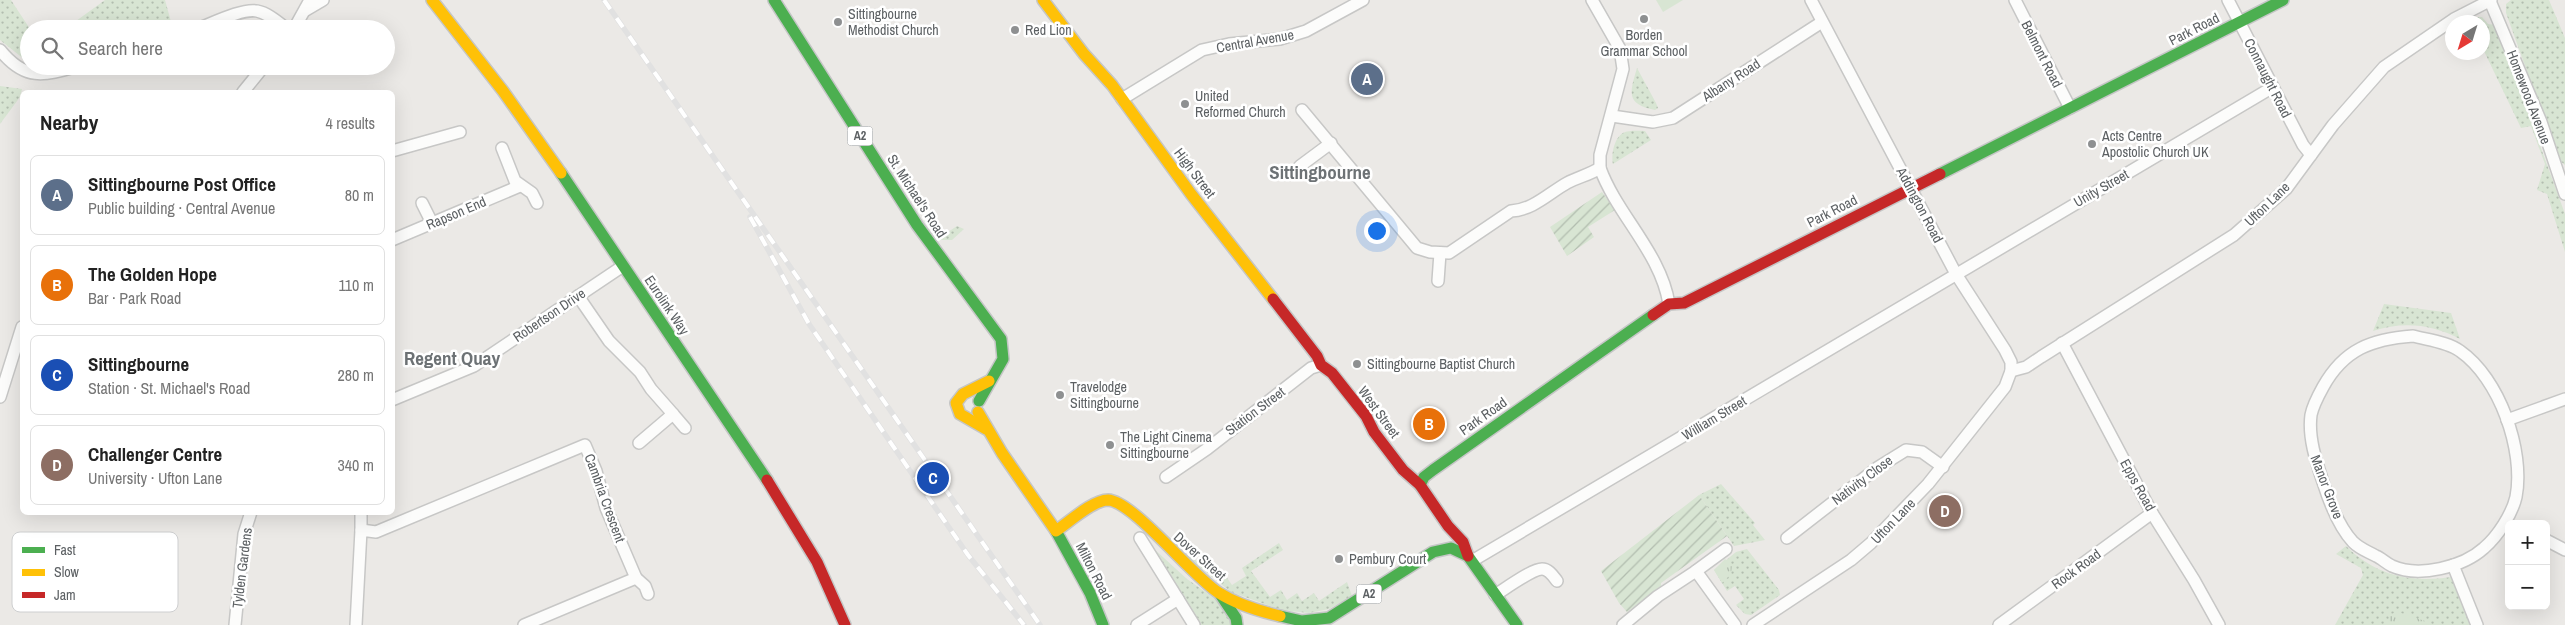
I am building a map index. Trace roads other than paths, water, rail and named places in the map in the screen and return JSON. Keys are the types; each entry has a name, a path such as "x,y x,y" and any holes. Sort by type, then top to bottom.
{"main road":[{"name":"Eurolink Way","path":"422,0 444,14"},
{"name":"Eurolink Way","path":"432,0 470,48 589,212 787,513 822,570 845,625"},
{"name":"St. Michael's Road","path":"774,0 917,225 1001,339 1004,346 1003,359 989,381 979,406"},
{"name":"High Street","path":"1043,0 1122,98 1321,365"},
{"name":"Park Road","path":"1420,485 1424,478 1433,470 1669,304 1684,303 2283,0"},
{"name":"West Street","path":"1321,365 1332,373 1366,416 1374,432 1403,470 1420,485 1448,526 1463,542 1470,558 1517,625"},
{"name":"St. Michael's Road","path":"966,393 989,381"},
{"path":"986,429 957,411 956,403 959,396 966,393 974,395 986,429 1056,531"},
{"path":"963,416 971,417 979,406"},
{"path":"1033,499 1057,509 1077,514"},
{"name":"Dover Street","path":"1056,531 1077,514 1099,501 1110,500 1134,513 1174,554 1219,593 1253,609 1302,621 1329,618 1443,547"},
{"path":"1448,526 1448,537 1443,547 1458,549 1470,558"},
{"name":"Milton Road","path":"1056,531 1087,587 1103,625"},
{"name":"A2","path":"1219,593 1236,618 1237,625"},
{"name":"A2","path":"1261,625 1289,619"}],"street":[{"path":"300,20 310,0"},
{"path":"305,11 322,0"},
{"name":"Central Avenue","path":"1122,98 1191,56 1229,44 1280,39 1306,31 1363,0"},
{"path":"1592,0 1622,55 1623,69 1612,116 1600,155 1600,168 1658,270 1667,290 1669,304"},
{"path":"1811,0 1822,22"},
{"name":"Belmont Road","path":"2015,0 2070,108"},
{"name":"Connaught Road","path":"2228,0 2303,145 2311,155"},
{"name":"Ufton Lane","path":"1754,625 1851,560 1889,525 1943,467 2005,387 2011,371 2026,367 2234,235 2286,189 2356,97 2384,67 2454,19 2491,0"},
{"name":"Homewood Avenue","path":"2491,0 2561,174 2565,194"},
{"path":"226,20 255,11 275,20"},
{"name":"Albany Road","path":"1612,116 1652,122 1673,118 1822,22"},
{"name":"Addington Road","path":"1822,22 1956,274 2005,350 2010,362 2011,371"},
{"path":"0,50 20,68"},
{"path":"244,90 256,75"},
{"name":"Unity Street","path":"1956,274 2273,87"},
{"path":"1302,110 1331,142 1417,248 1440,253 1454,250 1511,210 1523,210 1568,182 1588,176 1600,168"},
{"path":"395,150 460,132"},
{"path":"1300,166 1331,142"},
{"path":"502,148 505,160 515,181 532,193 537,203"},
{"name":"Rapson End","path":"395,239 520,186"},
{"path":"422,202 432,223"},
{"path":"1438,281 1440,253"},
{"name":"Robertson Drive","path":"395,399 474,366 623,266"},
{"name":"William Street","path":"1470,558 1956,274"},
{"path":"578,296 609,341 640,372 651,390 685,428"},
{"path":"0,397 20,333"},
{"name":"Manor Grove","path":"2505,528 2484,548 2470,558 2453,565 2415,570 2393,566 2364,552 2352,541 2334,509 2314,456 2311,415 2315,402 2330,376 2346,357 2370,344 2389,338 2413,336 2458,350 2474,362 2488,379 2507,420 2516,458 2518,478 2512,520"},
{"name":"Epps Road","path":"2062,343 2152,513 2194,580 2219,625"},
{"name":"Station Street","path":"1166,477 1207,449 1311,368 1321,365"},
{"path":"2507,420 2565,399"},
{"path":"639,443 673,414"},
{"name":"Cambria Crescent","path":"361,530 376,532 586,445 596,471 606,508 636,578"},
{"name":"Nativity Close","path":"1786,538 1876,468 1906,450 1922,452 1943,467"},
{"name":"Rock Road","path":"1999,625 2152,513"},
{"name":"Tylden Gardens","path":"235,625 240,555 250,515"},
{"path":"356,625 361,515"},
{"path":"1140,538 1194,625"},
{"path":"2550,542 2565,550"},
{"path":"1623,625 1658,596 1726,549"},
{"path":"2453,565 2477,625"},
{"path":"1496,595 1533,571 1542,569 1552,573 1556,581"},
{"path":"1696,571 1736,625"},
{"path":"524,625 636,578 645,586 648,594"},
{"path":"1137,625 1178,599"}],"railway":[{"path":"604,0 1040,625"},
{"path":"750,217 809,324 968,555 1024,625"}],"place":[{"name":"Borden Grammar School","path":"1644,19"},
{"name":"Sittingbourne Methodist Church","path":"838,22"},
{"name":"Red Lion","path":"1015,30"},
{"name":"Sittingbourne Post Office","path":"1367,79"},
{"name":"United Reformed Church","path":"1185,104"},
{"name":"Acts Centre Apostolic Church UK","path":"2092,144"},
{"name":"Sittingbourne Baptist Church","path":"1357,364"},
{"name":"Travelodge Sittingbourne","path":"1060,395"},
{"name":"The Golden Hope","path":"1429,424"},
{"name":"The Light Cinema Sittingbourne","path":"1110,445"},
{"name":"Sittingbourne","path":"933,478"},
{"name":"Challenger Centre","path":"1945,511"},
{"name":"Pembury Court","path":"1339,559"}],"district":[{"name":"Sittingbourne","path":"1320,172"},
{"name":"Regent Quay","path":"452,358"}]}
